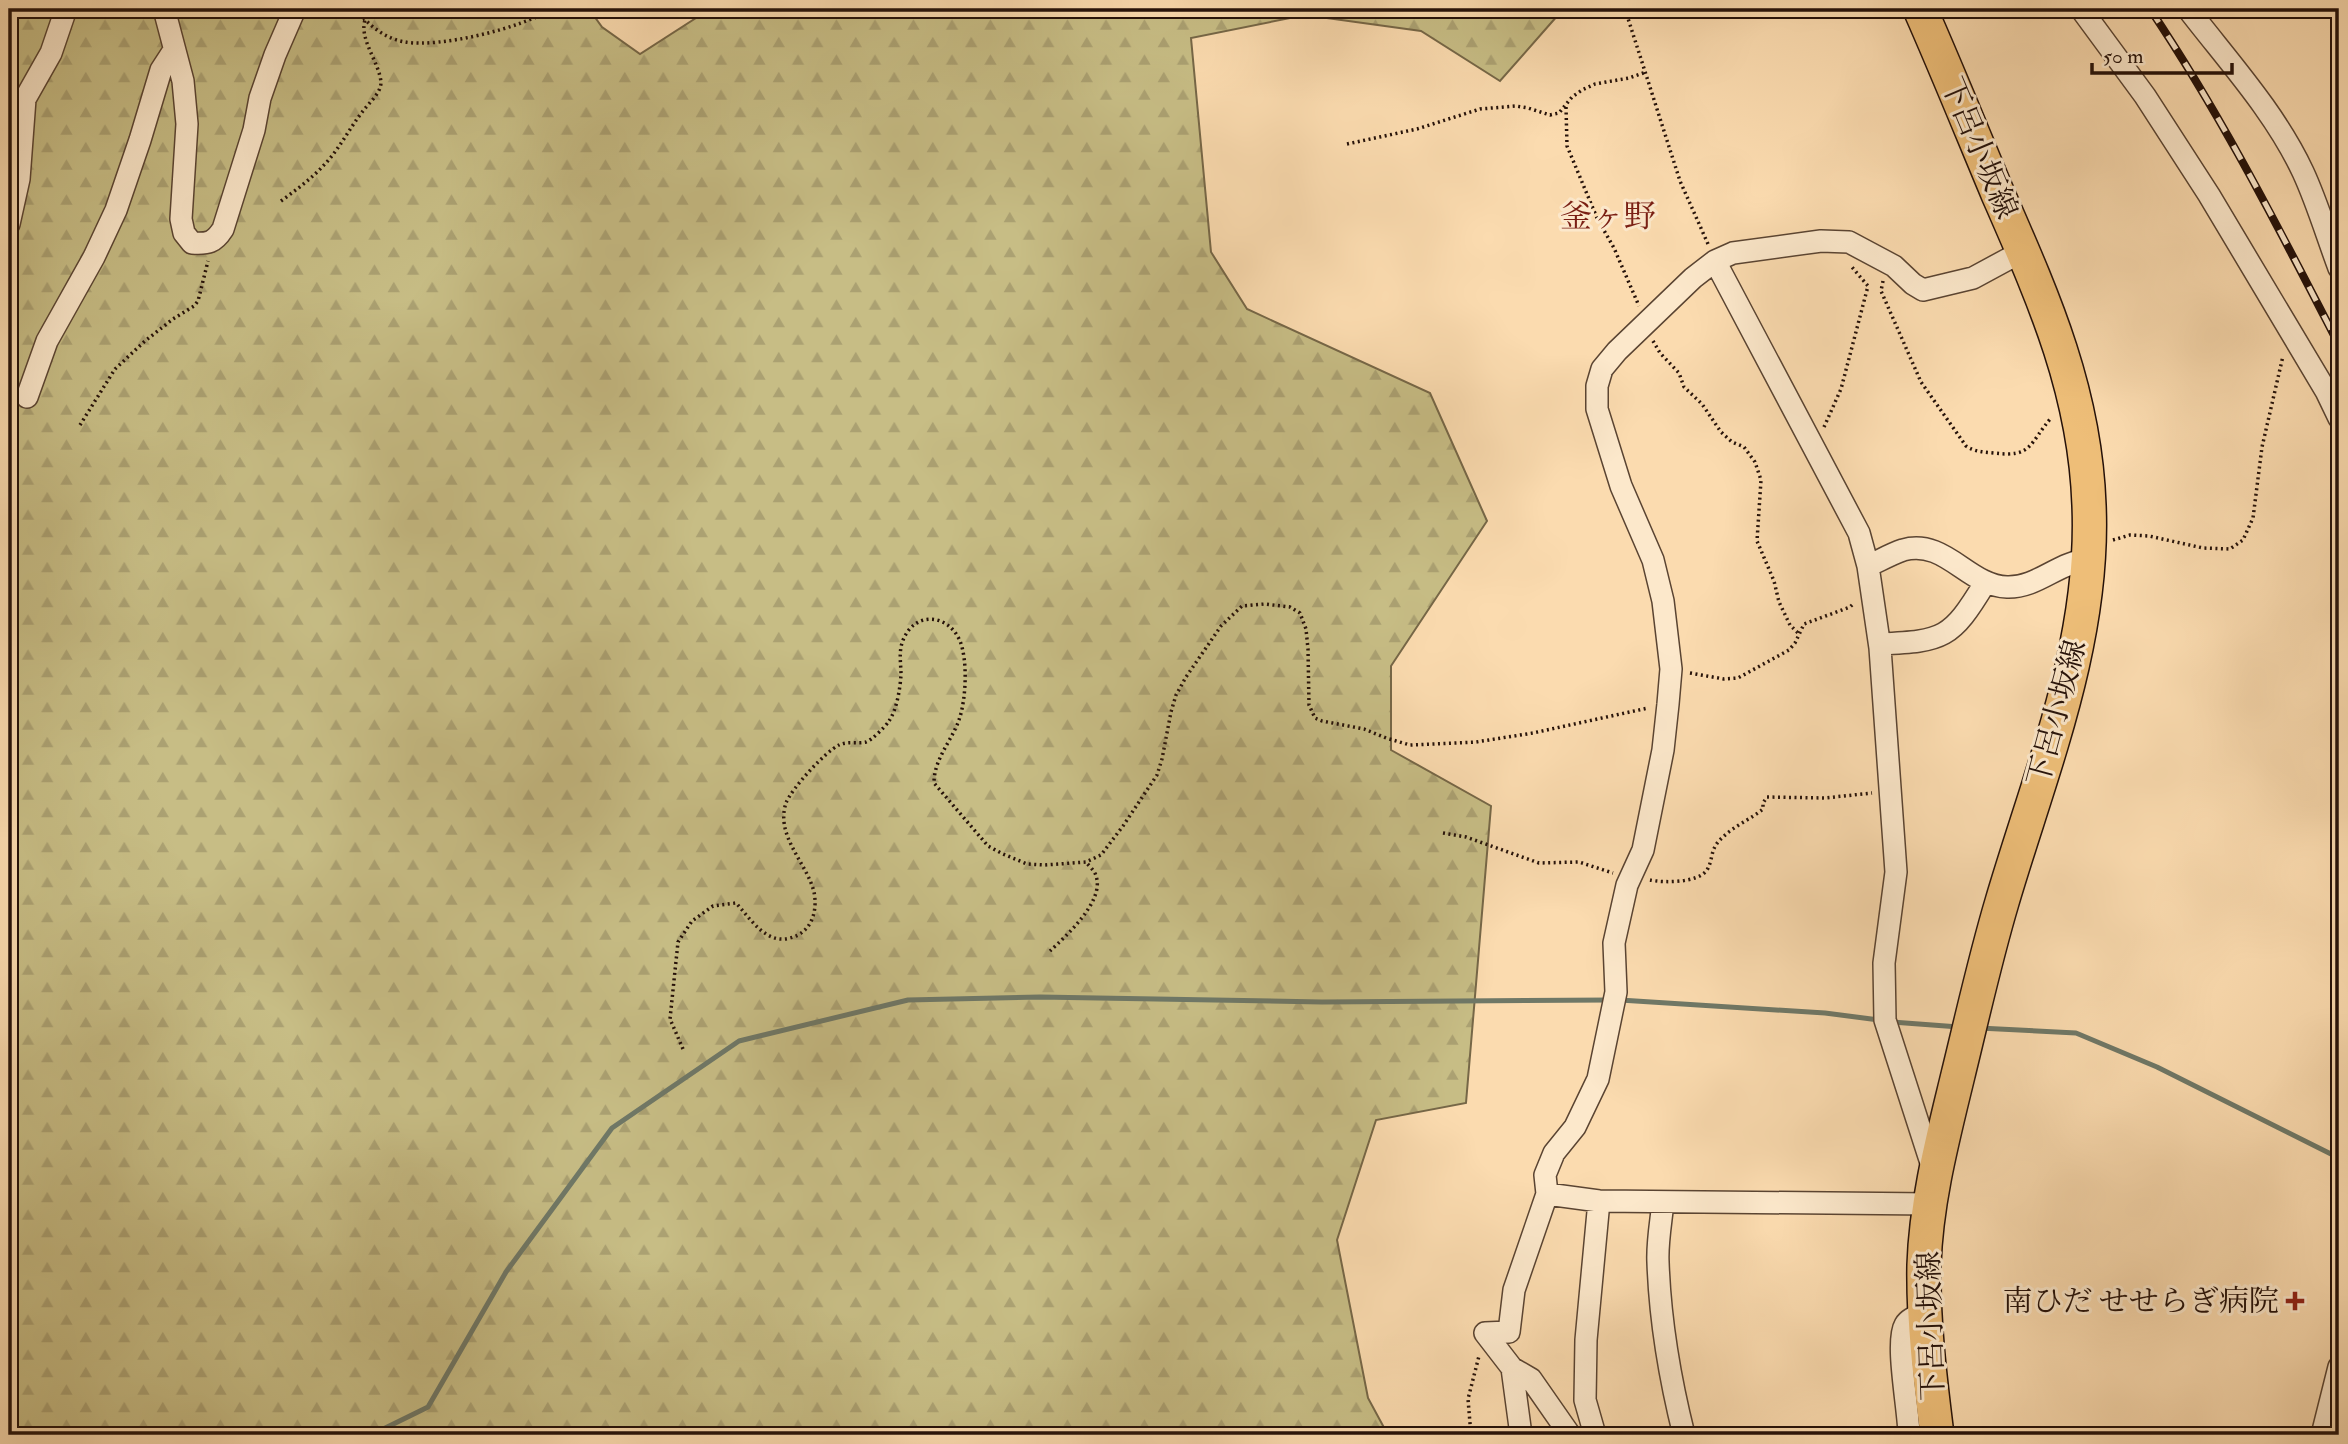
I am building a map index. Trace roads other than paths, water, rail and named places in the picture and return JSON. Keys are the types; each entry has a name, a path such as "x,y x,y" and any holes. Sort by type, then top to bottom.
{"main road":[{"name":"下呂小坂線","path":"1920,9 2062,350 2086,460 2090,550 2084,607 2071,674 2001,905 1933,1189 1924,1260 1924,1313 1937,1435"}],"street":[{"path":"9,224 19,179 25,99 51,53 66,9"},
{"path":"164,9 183,81 187,124 181,219 184,233 192,243 206,244 215,241 223,229 254,130 260,98 295,9"},
{"path":"2081,9 2145,96 2202,184 2326,391 2339,418"},
{"path":"2188,9 2270,115 2286,141 2304,173 2339,268"},
{"path":"27,397 47,341 94,257 116,210 161,70 174,50"},
{"path":"1570,1435 1531,1379 1513,1368 1485,1334 1509,1332 1514,1290 1547,1194 1545,1175 1554,1153 1575,1127 1598,1079 1615,1001 1614,943 1630,878 1643,850 1663,750 1671,669 1663,601 1653,560 1621,486 1597,409 1597,386 1602,369 1617,351 1693,278 1715,261 1733,253 1829,241 1849,242 1894,267 1923,290 1973,278 2023,251"},
{"path":"1547,1194 1599,1201 1663,1202 1933,1189 1885,1020 1884,963 1896,872 1880,644 1868,566 1859,533 1715,261"},
{"path":"1868,566 1904,550 1930,550 1959,564 1985,583 2018,587 2034,582 2090,550"},
{"path":"1880,644 1928,640 1953,629 1985,583"},
{"path":"1595,1435 1585,1400 1586,1340 1599,1201"},
{"path":"1663,1202 1657,1260 1672,1388 1684,1435"},
{"path":"1909,1435 1901,1342 1905,1325 1924,1313"},
{"path":"2322,1435 2339,1367"},
{"path":"1513,1368 1521,1435"}],"waterway":[{"path":"371,1435 428,1407 506,1272 612,1128 739,1041 908,1000 1040,997 1322,1002 1610,1000"},
{"path":"1620,1000 1825,1013 1879,1020"},
{"path":"1892,1022 1959,1027"},
{"path":"1979,1028 2076,1033 2157,1067 2339,1158"}],"railway":[{"path":"2150,9 2226,132 2339,345"}],"place":[{"name":"南ひだ せせらぎ病院","path":"2295,1301"}],"district":[{"name":"釜ヶ野","path":"1608,217"}]}
